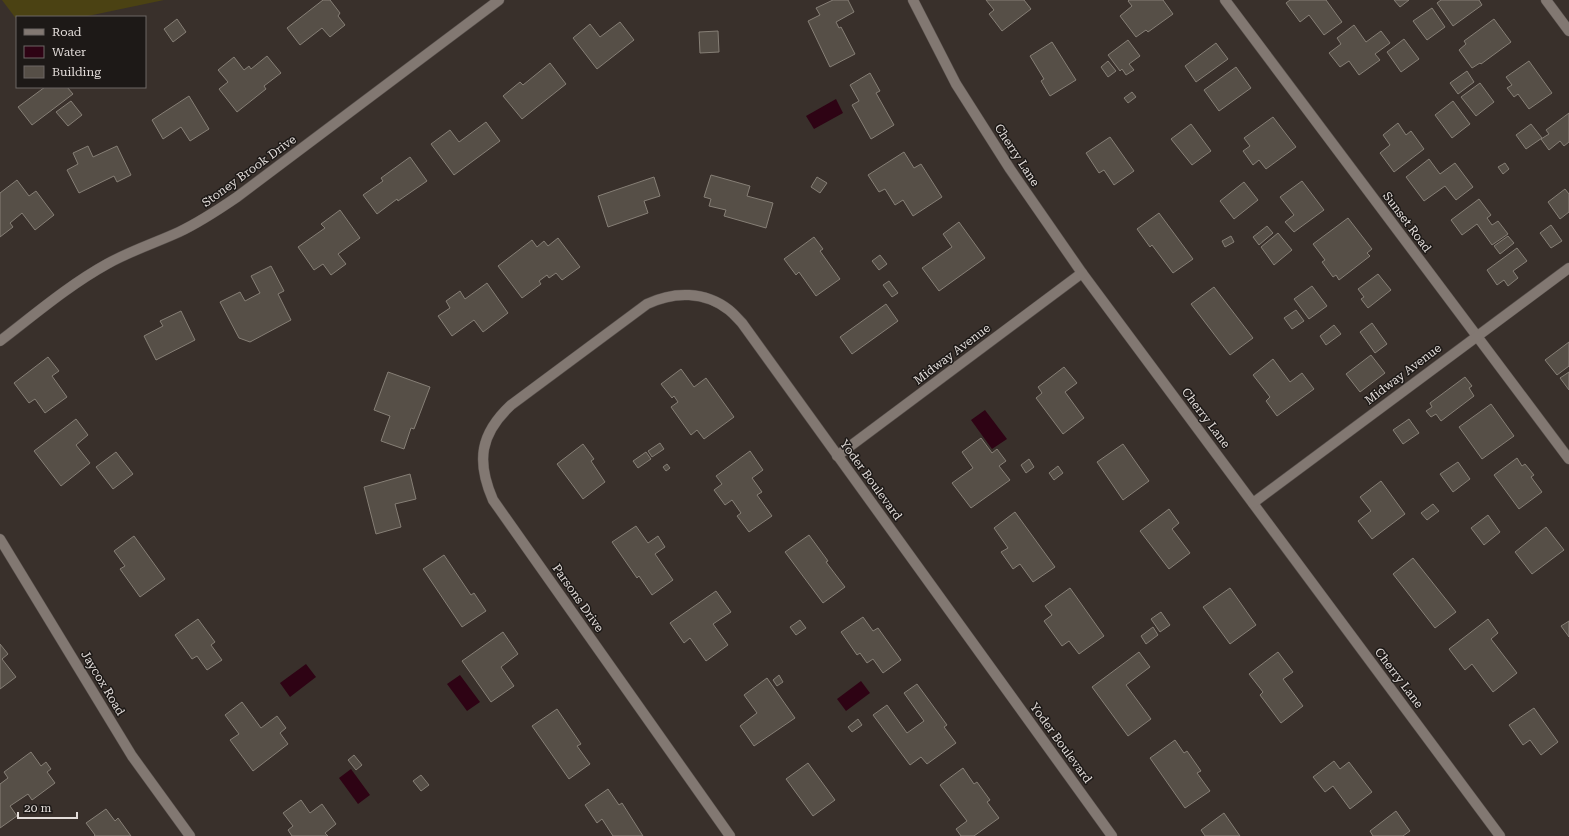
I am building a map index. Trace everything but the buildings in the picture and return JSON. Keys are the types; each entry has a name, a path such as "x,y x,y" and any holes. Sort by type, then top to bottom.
{"street":[{"name":"Stoney Brook Drive","path":"0,341 83,279 106,265 130,252 179,232 237,198 499,0"},
{"name":"Cherry Lane","path":"913,0 956,84 1010,169 1082,273 1500,836"},
{"name":"Sunset Road","path":"1225,0 1569,459"},
{"path":"1546,0 1569,31"},
{"name":"Midway Avenue","path":"1253,503 1569,268"},
{"name":"Midway Avenue","path":"837,456 1082,273"},
{"name":"Yoder Boulevard","path":"549,376 647,304 659,299 677,294 695,295 713,300 729,310 742,323 1112,836"},
{"name":"Parsons Drive","path":"549,376 502,413 491,428 484,446 483,464 486,483 493,500 730,836"},
{"name":"Jaycox Road","path":"0,539 132,756 190,836"}],"shaded area":[{"path":"2,0 164,0 88,16 16,16 16,19"}],"water":[{"path":"836,99 843,113 814,129 806,116"},
{"path":"985,410 1007,439 992,449 971,420"},
{"path":"306,664 316,677 290,697 280,683"},
{"path":"460,675 480,702 467,711 447,684"},
{"path":"861,681 870,693 846,711 837,699"},
{"path":"351,769 370,795 358,804 339,778"}]}
